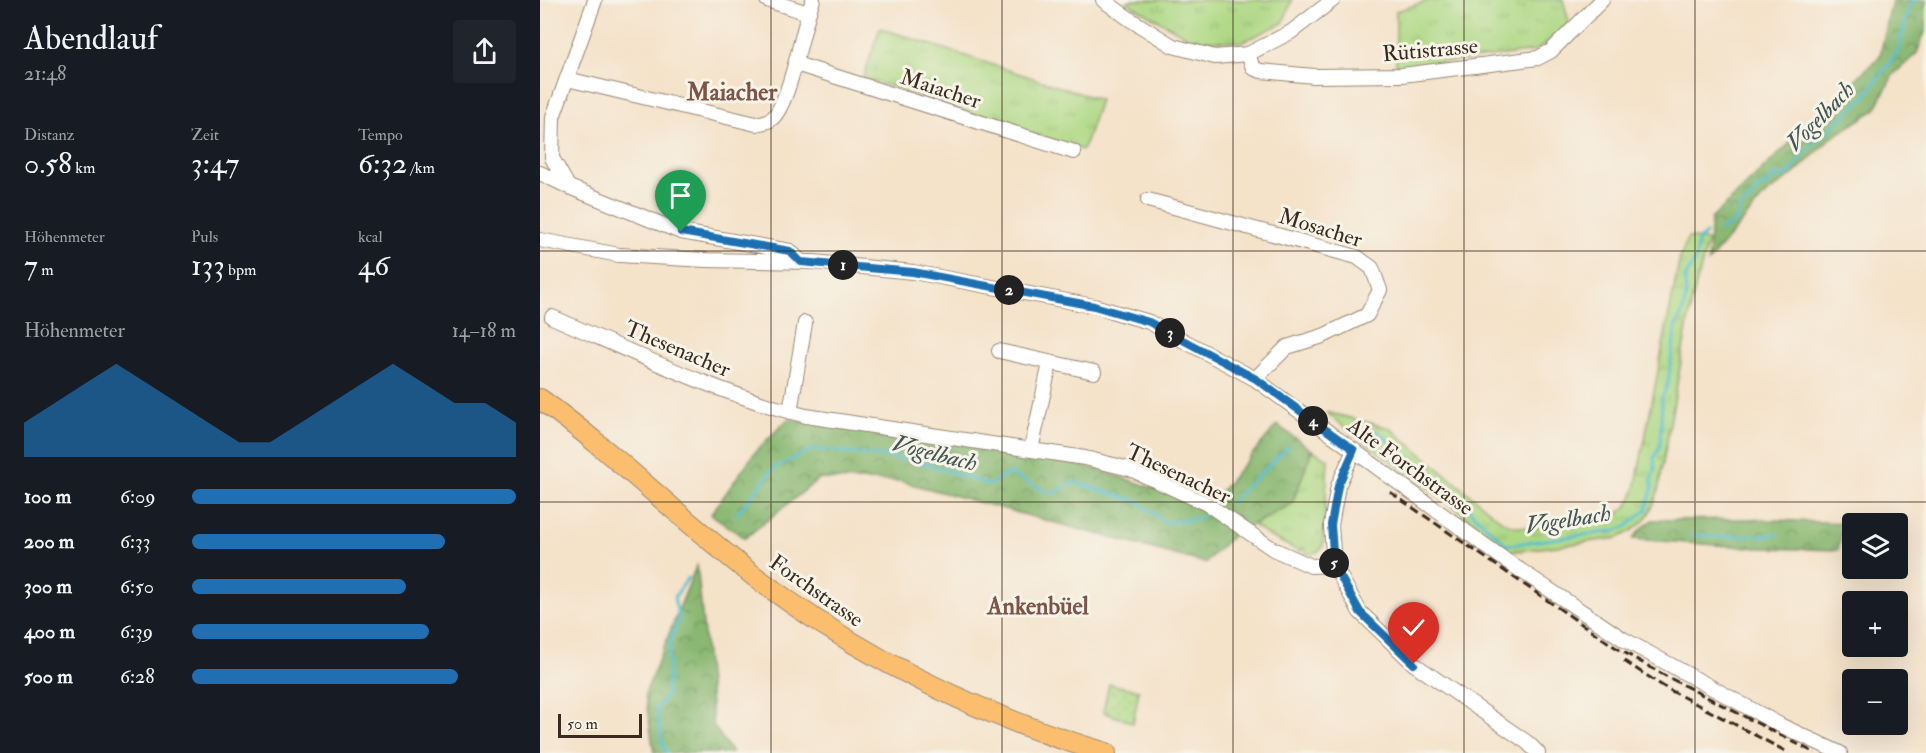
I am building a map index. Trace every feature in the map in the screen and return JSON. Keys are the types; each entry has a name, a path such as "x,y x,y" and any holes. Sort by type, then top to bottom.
{"highway":[{"name":"Forchstrasse","path":"540,399 752,574 800,610 846,640 911,676 967,703 1027,728 1106,753"},
{"name":"Forchstrasse","path":"540,408 726,564 816,630 887,673 960,709 1079,753"}],"street":[{"path":"569,187 552,158 553,117 595,0"},
{"path":"567,79 756,124 770,120 778,111 796,64 810,6 767,0"},
{"path":"1103,0 1173,46 1215,57 1248,54 1291,32 1333,0"},
{"name":"Rütistrasse","path":"1248,54 1253,68 1260,71 1344,77 1402,75 1538,58 1551,51 1602,0"},
{"name":"Maiacher","path":"796,64 1074,153"},
{"path":"540,173 681,232 790,251 801,262"},
{"name":"Mosacher","path":"1149,200 1357,257 1372,268 1380,290 1367,315 1323,336 1287,347 1256,379"},
{"name":"Alte Forchstrasse","path":"540,240 619,255 801,262 913,272 1094,306 1149,322 1256,379 1508,561 1623,639 1780,725 1840,753"},
{"name":"Thesenacher","path":"552,317 727,392 790,412 1085,458 1130,469 1207,504 1273,549 1311,566 1334,565"},
{"path":"790,412 805,323"},
{"path":"999,351 1094,372"},
{"path":"1031,450 1050,363"},
{"path":"1354,450 1338,486 1331,525 1334,565 1360,612 1414,664 1528,743 1538,753"}],"green space":[{"path":"1130,0 1292,0 1283,23 1242,42 1193,40 1126,2"},
{"path":"1431,0 1563,0 1569,22 1561,32 1535,51 1396,69 1396,11"},
{"path":"1892,0 1926,0 1926,29 1917,53 1893,75 1875,110 1831,138 1795,173 1765,195 1708,262 1711,219 1880,56"},
{"path":"880,28 1100,100 1083,150 863,78"},
{"path":"1688,237 1708,241 1692,300 1658,491 1649,514 1644,520 1633,530 1618,538 1511,552 1326,412 1390,428 1498,518 1511,525 1527,527 1554,525 1586,521 1620,512 1630,502 1635,489 1680,258"},
{"path":"788,419 1032,455 1096,469 1171,494 1205,510 1277,425 1312,450 1292,504 1234,534 1205,563 900,481 819,479 745,538 711,514 756,451"},
{"path":"1312,450 1328,459 1323,546 1318,552 1311,554 1305,553 1306,550 1302,548 1301,552 1269,536 1253,525 1292,504"},
{"path":"1747,519 1842,523 1842,532 1838,550 1759,548 1633,539 1652,520"},
{"path":"697,564 713,725 732,753 654,753 645,694"},
{"path":"1109,684 1139,690 1133,723 1103,712"}],"waterway":[{"name":"Vogelbach","path":"1720,230 1735,223 1739,210 1758,188 1767,185 1772,177 1787,176 1807,150 1864,98 1898,51 1911,2 1917,0"},
{"name":"Vogelbach","path":"1352,431 1378,432 1453,495 1507,545 1614,531 1627,526 1646,510 1652,490 1652,476 1655,471 1654,458 1660,446 1662,398 1668,383 1676,325 1682,314 1686,297 1685,278 1696,258 1698,241 1706,234"},
{"name":"Vogelbach","path":"1231,502 1289,446"},
{"name":"Vogelbach","path":"737,514 774,468 814,449 915,460 990,485 1008,473 1052,494 1074,482 1139,502 1166,523 1202,518"},
{"path":"1694,535 1720,537 1778,535"},
{"name":"Vogelbach","path":"667,753 663,745 656,709 667,695 670,642 679,618 674,598 688,578"}],"railway":[{"path":"1390,492 1615,647 1662,674 1815,753"},
{"path":"1624,661 1666,688 1789,753"}],"district":[{"name":"Maiacher","path":"732,92"},
{"name":"Ankenbüel","path":"1038,606"}],"route":[{"path":"681,232 790,251 801,262 913,272 1094,306 1149,322 1256,379 1354,450 1338,486 1331,525 1334,565 1360,612 1414,664"}]}
